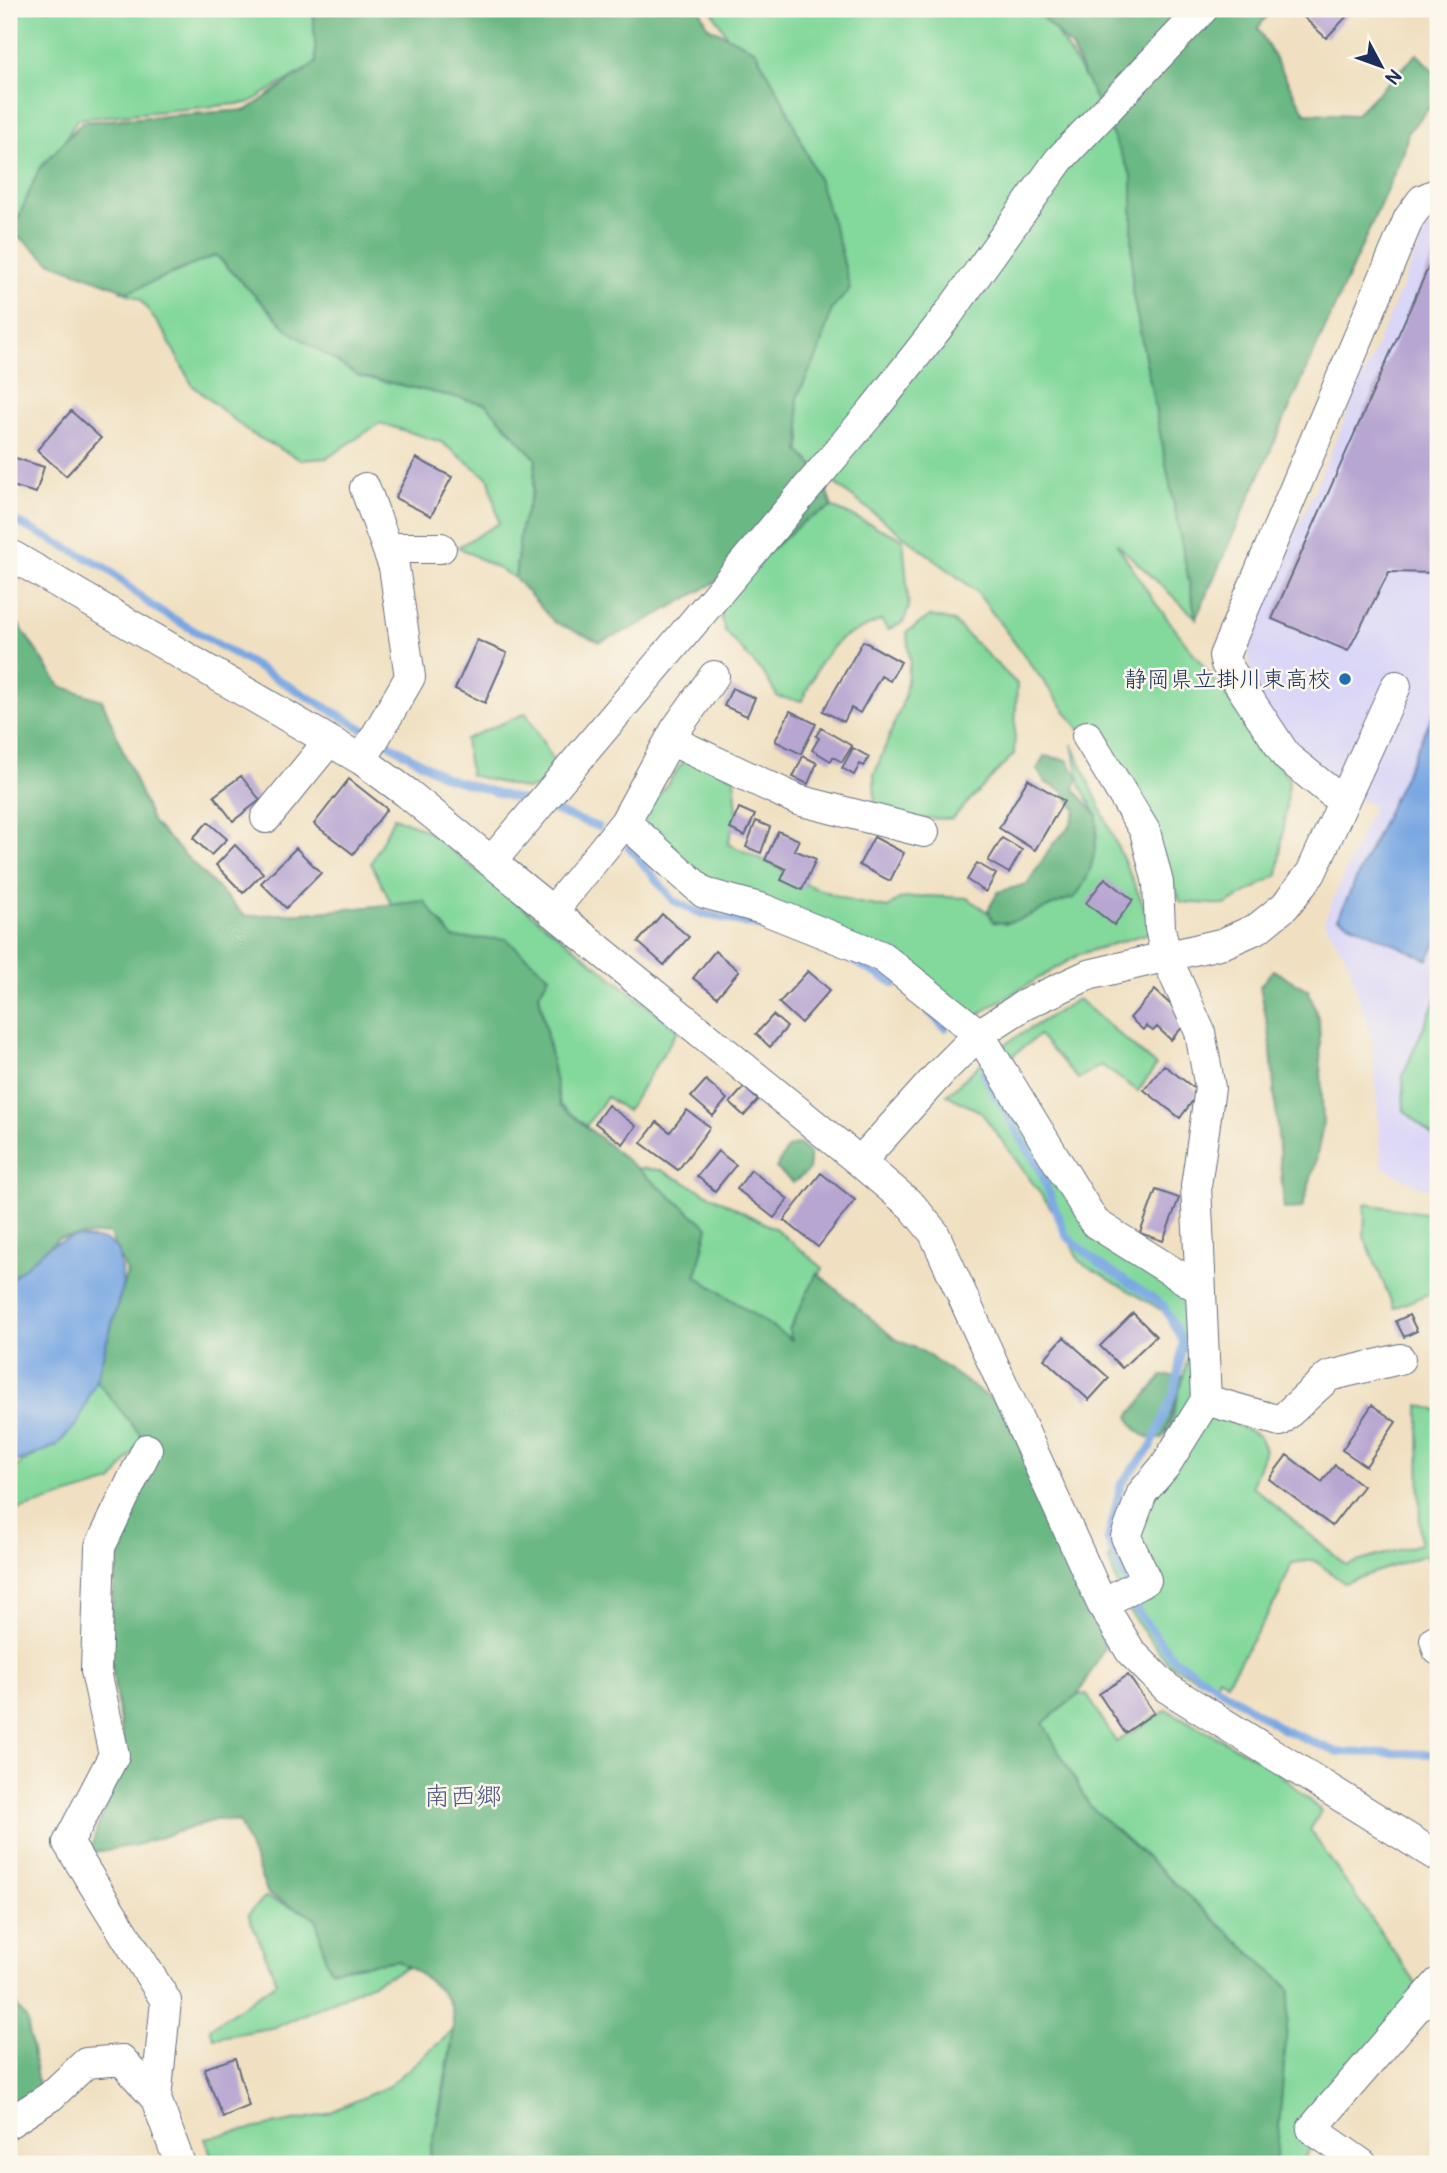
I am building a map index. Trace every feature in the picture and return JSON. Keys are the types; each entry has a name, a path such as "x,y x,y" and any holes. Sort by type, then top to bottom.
{"street":[{"path":"491,862 873,410 947,316 1059,160 1203,9"},
{"path":"1342,801 1287,757 1226,664 1224,656 1409,218 1422,200 1438,193"},
{"path":"362,760 410,677 394,567 365,488"},
{"path":"387,548 442,548"},
{"path":"9,554 362,760 407,793 912,1206 934,1233 1102,1604 1130,1652 1167,1688 1438,1857"},
{"path":"552,912 625,821 670,740 714,676"},
{"path":"860,1162 979,1034 1024,1004 1088,975 1224,943 1258,928 1285,906 1311,873 1396,686"},
{"path":"1087,736 1145,831 1158,883 1160,928 1166,956 1200,1032 1210,1088 1196,1186 1206,1400 1165,1466 1142,1493 1126,1537 1146,1580 1102,1604"},
{"path":"670,740 799,800 923,832"},
{"path":"266,818 329,741"},
{"path":"625,821 704,894 763,909 881,956 979,1034 1096,1223 1200,1289"},
{"path":"1206,1400 1280,1421 1329,1376 1400,1359"},
{"path":"147,1449 100,1547 96,1671 114,1755 68,1843 166,2001 156,2099"},
{"path":"1362,2164 1312,2129 1438,1983"},
{"path":"9,2123 51,2096 86,2063 122,2060 156,2099 180,2164"}],"shaded area":[{"name":"静岡県立掛川東高校","path":"1438,216 1438,1189 1423,1188 1382,1167 1372,1041 1348,960 1324,921 1374,805 1322,786 1258,712 1247,646 1430,222"}],"green space":[{"path":"9,9 313,9 317,63 248,103 77,119 9,240"},
{"path":"313,9 700,9 708,27 755,50 786,106 819,181 839,243 850,289 832,309 818,354 797,397 801,438 799,451 821,473 832,507 804,521 766,554 637,626 600,642 554,622 515,578 521,527 533,491 536,459 486,404 359,376 289,331 216,255 129,292 50,262 21,238 9,240 39,169 82,122 247,110 316,63"},
{"path":"711,9 1034,9 1054,29 1143,169 1132,290 1196,618 1116,543 1154,601 1289,779 1278,875 1225,905 1181,902 1138,808 976,591 821,473 799,451 801,438 797,397 818,354 832,308 825,200"},
{"path":"1034,9 1272,9 1258,28 1305,113 1355,115 1417,54 1438,76 1438,98 1408,132 1404,151 1196,618 1132,290 1132,177 1071,47"},
{"path":"216,255 282,324 493,403 536,459 533,491 521,527 515,578 458,547 499,523 489,479 441,442 380,423 327,458 301,460 250,433 192,385 165,334 140,299 121,291 159,279"},
{"path":"832,507 903,539 909,608 903,622 888,630 881,620 841,638 821,661 802,701 778,697 763,673 725,631 717,602 804,521"},
{"path":"930,616 953,621 1017,684 1014,754 952,819 903,818 875,805 874,775 904,699 910,662 907,632"},
{"path":"9,621 19,625 60,686 102,700 153,823 245,916 319,912 424,901 453,938 506,939 549,976 539,994 560,1105 708,1227 696,1276 792,1340 789,1330 817,1273 895,1339 922,1351 1018,1418 1069,1530 1105,1647 1078,1695 1043,1723 1089,1805 1290,1989 1277,2154 1273,2164 425,2164 429,2160 453,2035 450,2005 434,1985 397,1960 331,1970 326,1961 316,1918 268,1894 239,1822 218,1819 136,1845 89,1853 124,1750 108,1640 121,1532 154,1452 96,1380 127,1272 109,1233 59,1238 9,1281"},
{"path":"526,713 554,762 547,786 525,789 470,775 465,739"},
{"path":"1072,744 1155,931 1080,954 961,1027 911,968 752,911 637,825 687,757 734,777 737,811 728,844 772,864 810,886 854,902 888,908 899,899 927,896 967,898 1005,924 1058,901 1074,898 1097,815 1081,787"},
{"path":"1044,756 1067,760 1078,778 1074,789 1097,815 1095,848 1090,870 1074,898 1013,921 993,922 988,910 998,892 1027,884 1053,844 1069,828 1076,810 1063,791 1046,783 1037,770"},
{"path":"394,817 426,830 678,1030 627,1111 607,1097 586,1126 560,1105 539,994 453,938 424,901 392,905 371,863"},
{"path":"1273,970 1308,990 1319,1020 1323,1124 1315,1165 1302,1208 1284,1209 1270,1038 1260,986"},
{"path":"1438,994 1438,1141 1404,1110 1403,1075"},
{"path":"1078,999 1156,1066 1138,1091 1101,1065 1078,1079 1039,1035 1002,1064 1090,1229 1126,1260 1186,1301 1196,1405 1259,1436 1265,1450 1252,1486 1346,1565 1420,1544 1419,1405 1438,1411 1438,1575 1425,1555 1344,1583 1314,1560 1292,1563 1278,1597 1227,1682 1219,1677 1215,1687 1169,1664 1125,1603 1109,1561 1127,1509 1166,1443 1189,1354 1168,1314 1079,1261 1061,1222 981,1112 947,1095 994,1051"},
{"path":"799,1144 809,1154 809,1170 793,1183 776,1168 788,1148"},
{"path":"636,1168 661,1170 776,1229 823,1268 790,1339 696,1276 708,1227"},
{"path":"1365,1204 1438,1215 1438,1290 1394,1308 1364,1237"},
{"path":"1162,1376 1183,1376 1165,1434 1161,1439 1141,1434 1129,1416"},
{"path":"96,1380 148,1432 112,1482 9,1513 9,1471 64,1438"},
{"path":"1087,1694 1116,1742 1167,1710 1272,1767 1321,1811 1310,1830 1417,1985 1300,2164 1273,2164 1290,1989 1089,1805 1042,1723 1078,1695"},
{"path":"266,1897 316,1917 326,1961 331,1970 397,1960 408,1967 276,2027 214,2038 210,2028 277,1982 248,1914"},
{"path":"9,1995 27,2020 39,2091 9,2116"},
{"path":"454,2030 429,2161 425,2164 214,2164 205,2138 324,2115 389,2086"}],"water":[{"path":"1438,703 1438,938 1428,960 1338,918"},
{"path":"73,1237 105,1240 118,1249 123,1284 96,1380 78,1423 56,1446 20,1461 9,1461 9,1281 49,1246"}],"building":[{"path":"1295,9 1354,9 1326,38"},
{"path":"1436,250 1438,573 1389,572 1348,651 1272,619"},
{"path":"71,411 101,438 66,476 37,450"},
{"path":"9,456 44,467 36,493 9,485"},
{"path":"416,458 452,477 431,516 395,498"},
{"path":"477,640 507,653 485,703 455,689"},
{"path":"863,641 901,662 890,681 881,676 860,713 851,708 844,722 823,711"},
{"path":"732,688 755,698 747,716 724,706"},
{"path":"790,711 816,724 801,754 775,741"},
{"path":"821,728 852,746 842,762 833,757 831,761 812,750"},
{"path":"853,748 869,757 864,766 860,764 854,775 842,768"},
{"path":"803,756 817,763 808,784 793,777"},
{"path":"241,776 260,800 233,821 214,796"},
{"path":"349,779 387,809 353,854 314,824"},
{"path":"1028,779 1064,801 1035,850 999,828"},
{"path":"739,808 755,815 745,836 730,829"},
{"path":"756,821 770,827 761,853 746,847"},
{"path":"208,822 227,839 211,855 193,838"},
{"path":"778,831 799,840 794,850 816,859 802,890 781,880 786,869 765,860"},
{"path":"874,837 904,853 890,881 859,865"},
{"path":"1002,838 1022,850 1009,873 988,861"},
{"path":"235,845 263,873 243,893 216,865"},
{"path":"296,848 321,873 286,908 261,883"},
{"path":"977,863 996,874 986,892 967,880"},
{"path":"1105,878 1133,900 1114,925 1086,903"},
{"path":"662,914 689,937 664,965 638,942"},
{"path":"715,951 739,971 717,997 693,978"},
{"path":"808,971 830,990 801,1023 779,1003"},
{"path":"1155,990 1188,1021 1171,1040 1157,1027 1153,1031 1146,1026 1143,1030 1130,1018"},
{"path":"773,1015 787,1027 770,1047 756,1034"},
{"path":"1164,1065 1199,1092 1180,1118 1144,1090"},
{"path":"706,1080 727,1099 713,1116 691,1097"},
{"path":"744,1087 758,1100 744,1116 730,1103"},
{"path":"608,1105 636,1126 623,1144 595,1123"},
{"path":"687,1110 710,1127 678,1170 641,1143 657,1122 670,1132"},
{"path":"718,1151 736,1165 715,1191 697,1176"},
{"path":"751,1170 788,1199 774,1218 737,1189"},
{"path":"821,1173 855,1200 818,1247 784,1220"},
{"path":"1156,1190 1179,1198 1163,1241 1140,1233"},
{"path":"1133,1313 1156,1336 1122,1368 1100,1346"},
{"path":"1409,1315 1417,1331 1404,1337 1396,1321"},
{"path":"1064,1337 1109,1378 1089,1400 1044,1359"},
{"path":"1372,1405 1396,1422 1366,1466 1342,1450"},
{"path":"1287,1455 1322,1482 1335,1465 1363,1486 1332,1526 1269,1479"},
{"path":"1128,1675 1154,1713 1125,1733 1099,1694"},
{"path":"235,2058 249,2106 223,2117 204,2070"}],"waterway":[{"path":"9,518 105,567 152,606 365,730"},
{"path":"386,742 447,778 531,803"},
{"path":"547,808 598,827"},
{"path":"629,847 674,901 699,913 781,931"},
{"path":"848,958 895,984"},
{"path":"929,1012 945,1028"},
{"path":"983,1073 1041,1172 1066,1236 1097,1262 1163,1305 1183,1342 1175,1390 1151,1447 1121,1484 1108,1540 1126,1582"},
{"path":"1132,1598 1137,1611 1173,1658 1282,1729 1337,1752 1438,1754"}],"place":[{"name":"静岡県立掛川東高校","path":"1345,679"}],"district":[{"name":"南西郷","path":"463,1797"}]}
